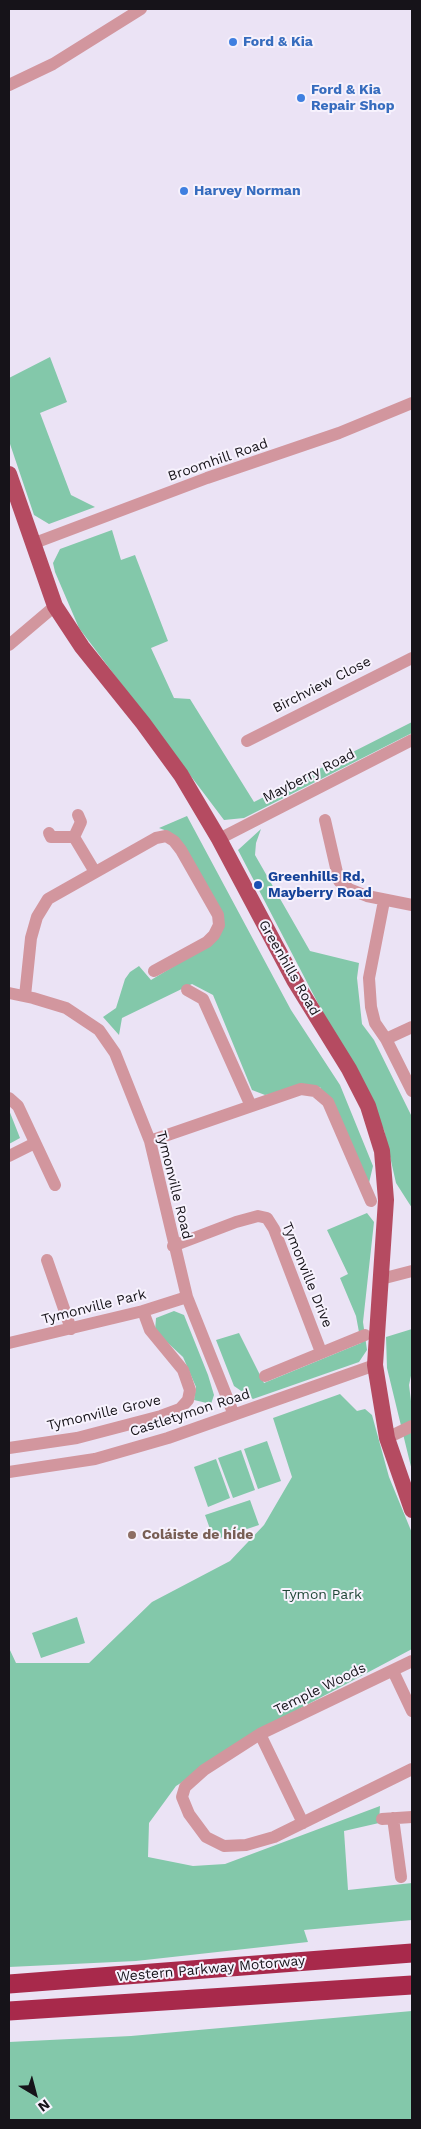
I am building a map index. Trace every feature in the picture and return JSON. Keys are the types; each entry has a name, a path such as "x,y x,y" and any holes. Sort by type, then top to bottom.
{"highway":[{"name":"Western Parkway Motorway","path":"9,1984 412,1953"},
{"name":"Western Parkway Motorway","path":"9,2011 412,1985"}],"main road":[{"name":"Greenhills Road","path":"9,474 55,606 82,647 144,723 181,775 219,839 289,971 349,1069 368,1106 382,1151 386,1176 376,1365 388,1438 412,1510"}],"street":[{"path":"9,85 53,64 141,9"},
{"name":"Broomhill Road","path":"32,544 207,478 339,433 412,403"},
{"path":"9,645 55,606"},
{"name":"Birchview Close","path":"247,741 412,658"},
{"name":"Mayberry Road","path":"219,839 412,740"},
{"path":"74,838 82,822 78,815"},
{"path":"325,820 339,881 349,889 384,901 412,905"},
{"path":"49,833 51,837 74,838"},
{"path":"24,996 32,938 37,917 48,899 156,838 166,836 174,841 181,850 218,915 219,926 207,942 154,971"},
{"path":"74,838 95,872"},
{"path":"384,901 369,978 371,1007 375,1022 386,1038 412,1091"},
{"path":"187,990 203,999 252,1106"},
{"name":"Tymonville Road","path":"9,993 66,1008 99,1030 115,1053 150,1141 173,1246 187,1297 234,1415"},
{"path":"386,1038 412,1028"},
{"path":"150,1141 302,1089 314,1091 328,1102 371,1201"},
{"path":"9,1098 18,1106 55,1185"},
{"path":"9,1156 35,1143"},
{"name":"Tymonville Drive","path":"173,1246 236,1222 258,1216 267,1218 274,1229 321,1352"},
{"path":"47,1260 71,1329"},
{"path":"381,1279 412,1271"},
{"name":"Tymonville Park","path":"9,1343 143,1311 187,1297"},
{"name":"Tymonville Grove","path":"9,1448 77,1438 161,1416 180,1409 188,1400 190,1390 183,1370 150,1330 143,1311"},
{"name":"Tymonville Drive","path":"265,1376 365,1335"},
{"name":"Castletymon Road","path":"9,1472 95,1458 168,1438 376,1365"},
{"path":"388,1438 412,1426"},
{"name":"Temple Woods","path":"412,1661 260,1734 204,1770 185,1787 182,1797 189,1814 206,1837 224,1846 262,1841 303,1823 412,1769"},
{"path":"393,1671 412,1712"},
{"path":"260,1734 303,1823"},
{"path":"401,1877 387,1819 412,1817"}],"green space":[{"path":"50,357 67,402 40,413 71,495 95,507 49,524 34,515 9,441 9,378"},
{"path":"112,530 121,560 135,555 168,641 151,648 174,698 190,699 254,802 412,722 412,733 244,818 224,820 79,628 55,572 53,563 60,549"},
{"path":"187,816 291,1010 340,1085 373,1166 369,1183 320,1087 265,1095 252,1090 213,995 192,984 122,1018 119,1035 103,1017 116,1008 125,979 130,972 139,966 151,980 204,948 223,927 167,831 159,828"},
{"path":"261,829 256,843 255,855 310,951 359,963 357,978 362,1024 374,1040 412,1117 412,1208 396,1183 384,1130 238,850"},
{"path":"9,1110 20,1138 9,1144"},
{"path":"367,1213 374,1222 363,1322 367,1350 359,1362 253,1399 234,1386 216,1340 239,1333 264,1383 361,1343 356,1316 340,1278 348,1274 327,1230"},
{"path":"174,1311 184,1315 208,1375 214,1395 211,1404 194,1400 196,1387 183,1357 155,1331 156,1318"},
{"path":"412,1329 412,1371 409,1385 412,1409 412,1471 387,1368 386,1337"},
{"name":"Tymon Park","path":"340,1394 357,1411 365,1409 372,1415 389,1477 412,1533 412,1649 299,1709 176,1786 149,1823 148,1857 193,1866 225,1864 380,1806 379,1823 344,1831 348,1890 412,1883 412,1920 304,1930 308,1942 136,1961 9,1967 9,1648 16,1663 89,1663 152,1602 230,1561 264,1525 292,1477 273,1418"},
{"path":"267,1441 281,1481 258,1489 244,1449"},
{"path":"241,1450 255,1490 233,1498 218,1458"},
{"path":"216,1459 230,1498 208,1507 194,1467"},
{"path":"250,1500 259,1525 214,1540 205,1515"},
{"path":"77,1617 85,1643 41,1658 32,1633"},
{"path":"412,2011 412,2120 9,2120 9,2042 131,2036"}],"place":[{"name":"Ford & Kia","path":"233,42"},
{"name":"Ford & Kia Repair Shop","path":"301,98"},
{"name":"Harvey Norman","path":"184,191"},
{"name":"Greenhills Rd, Mayberry Road","path":"258,885"},
{"name":"Coláiste de hÍde","path":"132,1535"}]}
